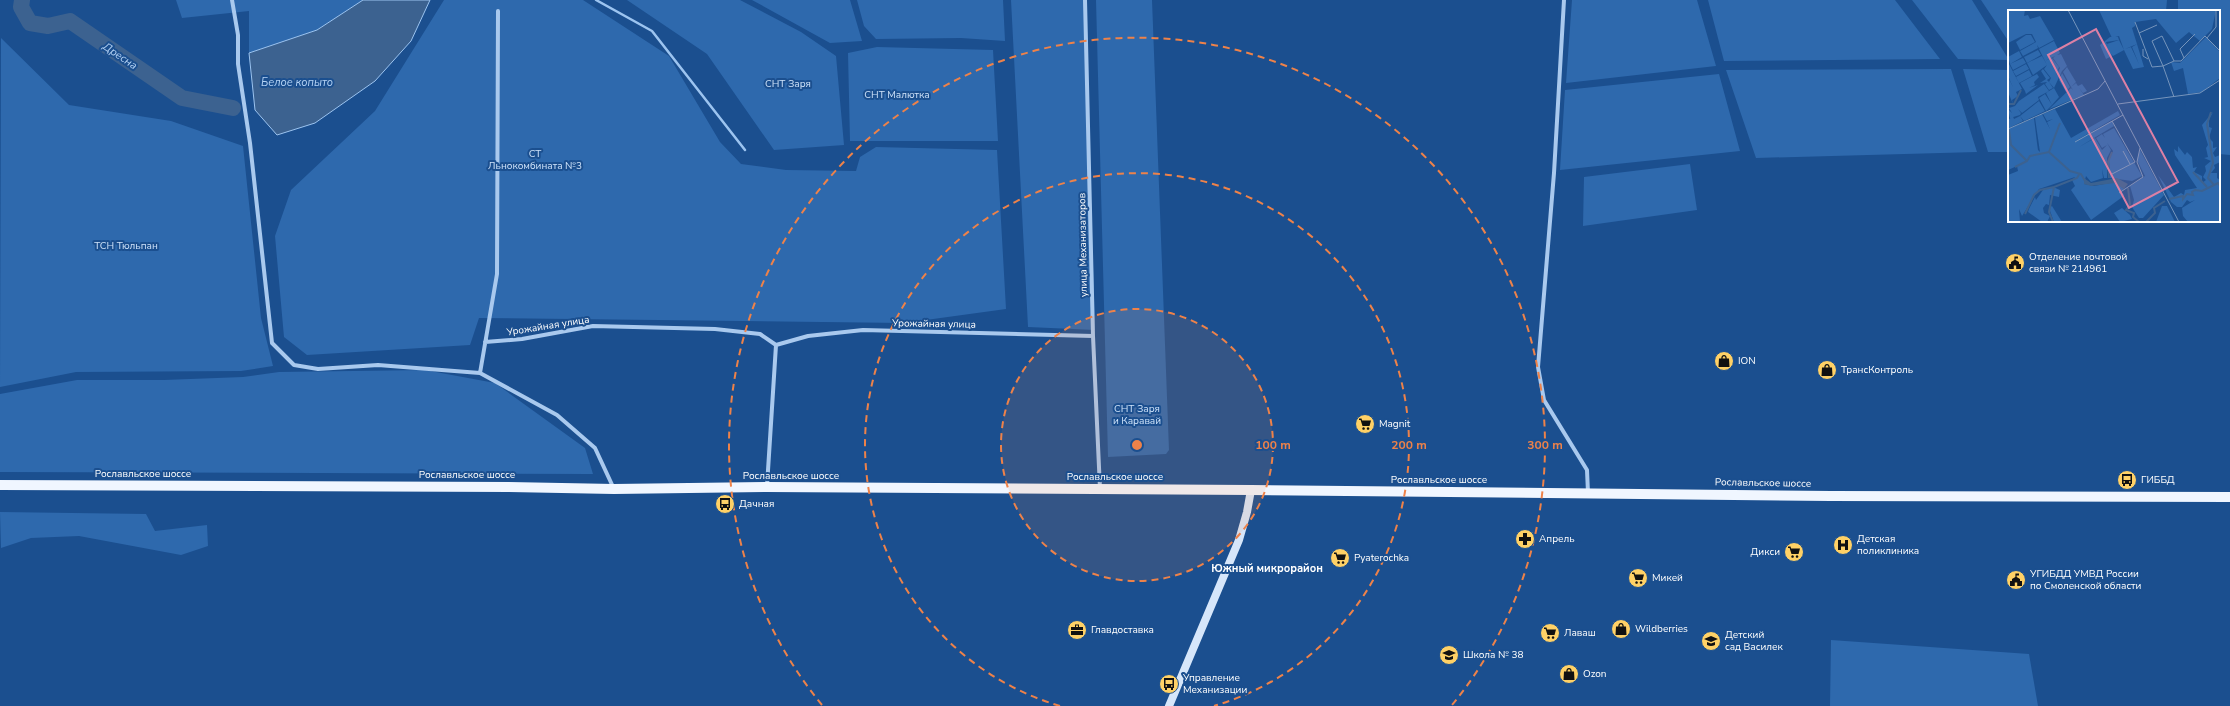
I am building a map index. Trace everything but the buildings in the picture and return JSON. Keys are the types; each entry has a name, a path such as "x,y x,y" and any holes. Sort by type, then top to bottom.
{"main road":[{"name":"Рославльское шоссе","path":"0,485 614,489 767,487 1588,494 2230,497"}],"street":[{"path":"232,0 238,35 238,64 250,143 272,343 294,365 318,370 378,365 480,373 557,415 595,448 614,489"},
{"name":"улица Механизаторов","path":"1085,0 1093,336 1100,489"},
{"path":"1564,0 1554,173 1538,368 1540,386 1544,400 1587,470 1588,494"},
{"path":"480,373 497,274 498,11"},
{"name":"Урожайная улица","path":"485,342 522,339 593,326 716,329 760,334 776,345 808,336 863,330 1093,336"},
{"path":"767,487 776,345"},
{"path":"1169,706 1239,540 1247,512 1251,490"}],"green space":[{"path":"176,0 363,0 317,30 249,53 249,11 182,18"},
{"name":"СТ Льнокомбината №3","path":"444,0 583,0 669,56 720,142 741,164 786,170 856,171 860,157 876,147 997,150 1006,309 904,323 479,318 470,345 307,355 284,337 275,236 291,190 375,111"},
{"name":"СНТ Заря","path":"627,0 740,0 801,32 836,56 844,145 774,150 707,54"},
{"path":"752,0 850,0 862,41 830,43"},
{"path":"857,0 1003,0 1005,41 961,38 876,39 864,26"},
{"path":"1011,0 1085,0 1095,330 1028,327"},
{"name":"СНТ Заря и Каравай","path":"1096,0 1152,0 1169,450 1166,454 1108,457"},
{"path":"1572,0 1697,0 1716,66 1566,83"},
{"path":"1708,0 1895,0 1940,59 1724,61"},
{"path":"1912,0 1972,0 2008,60 1958,59"},
{"path":"1981,0 2167,0 2166,10 2008,10 2008,40"},
{"path":"2178,0 2230,0 2230,155 2220,154 2220,10 2178,10"},
{"name":"ТСН Тюльпан","path":"1,38 69,105 171,121 243,146 261,318 273,366 241,371 76,372 0,387"},
{"name":"СНТ Малютка","path":"877,47 993,50 998,141 850,141 848,53"},
{"path":"1951,69 1977,152 1756,158 1726,70"},
{"path":"1963,69 2008,70 2008,152 1988,152"},
{"path":"1719,74 1740,151 1560,170 1565,90"},
{"path":"1690,164 1697,210 1583,226 1584,177"},
{"path":"425,370 495,383 585,448 593,474 0,472 0,394 77,380 164,380 243,377 279,372"},
{"path":"0,512 146,514 155,531 207,525 208,546 181,555 79,536 31,538 1,548"},
{"path":"1831,640 2029,654 2038,706 1830,706"}],"water":[{"name":"Белое копыто","path":"363,0 430,0 411,41 375,81 315,123 277,135 255,110 249,53 317,30"}],"waterway":[{"name":"Дресна","path":"22,0 21,7 30,23 48,26 70,21 182,98 233,108"},
{"path":"596,0 652,31 745,150"}],"place":[{"name":"Отделение почтовой связи № 214961","path":"2015,263"},
{"name":"ION","path":"1724,361"},
{"name":"ТрансКонтроль","path":"1827,370"},
{"name":"Magnit","path":"1365,424"},
{"name":"ГИББД","path":"2127,480"},
{"name":"Дачная","path":"725,504"},
{"name":"Апрель","path":"1525,539"},
{"name":"Детская поликлиника","path":"1843,545"},
{"name":"Дикси","path":"1794,552"},
{"name":"Pyaterochka","path":"1340,558"},
{"name":"Микей","path":"1638,578"},
{"name":"УГИБДД УМВД России по Смоленской области","path":"2016,580"},
{"name":"Wildberries","path":"1621,629"},
{"name":"Главдоставка","path":"1077,630"},
{"name":"Лаваш","path":"1550,633"},
{"name":"Детский сад Василек","path":"1711,641"},
{"name":"Школа № 38","path":"1449,655"},
{"name":"Ozon","path":"1569,674"},
{"name":"Управление Механизации","path":"1169,684"}],"district":[{"name":"Южный микрорайон","path":"1267,568"}]}
